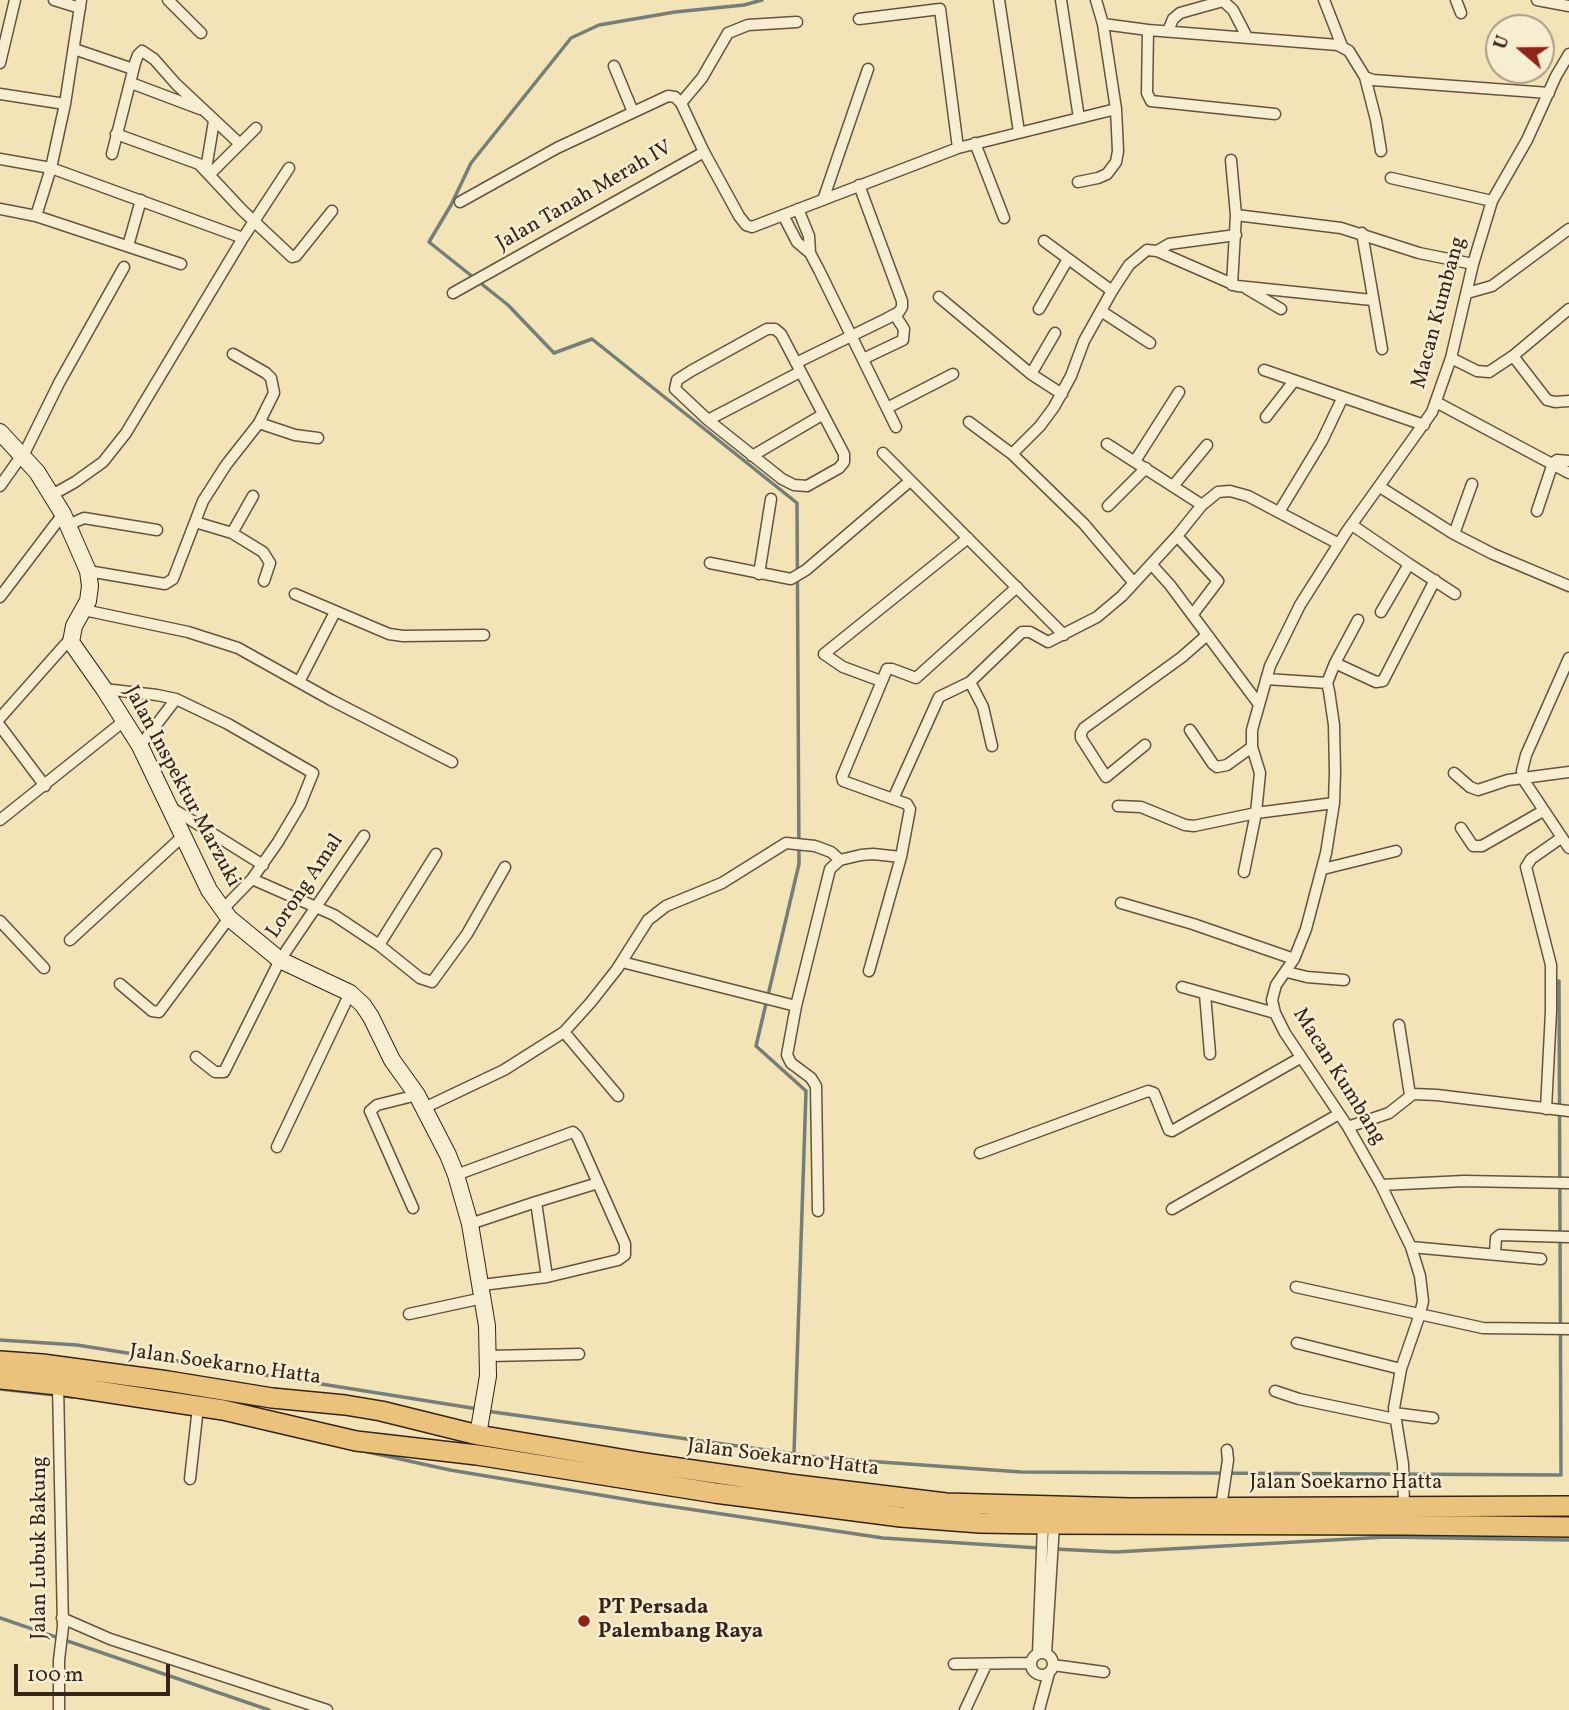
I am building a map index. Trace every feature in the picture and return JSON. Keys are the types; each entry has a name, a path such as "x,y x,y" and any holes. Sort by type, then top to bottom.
{"highway":[{"name":"Jalan Soekarno Hatta","path":"0,1361 42,1364 272,1398 383,1411 674,1468 980,1523 1049,1530 1569,1527"},
{"name":"Jalan Soekarno Hatta","path":"0,1379 58,1392 223,1410 356,1441 477,1455 715,1493 872,1503 977,1505 1569,1506"}],"street":[{"path":"0,63 15,0"},
{"path":"36,216 51,168 65,104 80,4 54,0"},
{"path":"168,0 201,33"},
{"path":"999,0 1019,132"},
{"path":"1061,0 1079,118"},
{"path":"1078,182 1098,178 1113,169 1116,162 1116,109 1103,24 1096,0"},
{"path":"1324,0 1342,46"},
{"path":"1456,0 1461,13"},
{"path":"1537,0 1569,6"},
{"path":"1168,31 1173,19 1180,13 1222,1 1236,15 1247,37"},
{"path":"859,19 940,9 958,148"},
{"path":"681,103 702,78 728,33 748,25 797,22"},
{"path":"1103,24 1342,46 1349,51 1365,77 1371,94 1381,151"},
{"path":"1148,30 1147,93 1151,101 1275,114"},
{"path":"74,49 133,69"},
{"path":"112,154 133,69 142,51 240,144"},
{"name":"Macan Kumbang","path":"1244,873 1256,813 1260,773 1252,747 1252,730 1270,666 1300,605 1352,525 1424,425 1436,402 1451,358 1473,264 1492,201 1527,140 1569,54"},
{"path":"614,66 633,112"},
{"path":"823,200 868,69"},
{"path":"1365,77 1549,93"},
{"path":"131,83 204,111"},
{"path":"0,94 65,104"},
{"path":"460,202 557,148 668,96 675,97 681,103 739,216 746,225 758,226 958,148 1116,109"},
{"path":"208,172 214,121"},
{"path":"208,172 256,128"},
{"path":"116,134 199,163 289,256 293,257 332,211"},
{"path":"975,144 1004,218"},
{"name":"Jalan Tanah Merah IV","path":"453,293 704,152"},
{"path":"0,159 51,168 243,238"},
{"path":"1231,160 1236,215 1232,285"},
{"path":"52,495 103,462 127,433 253,221 289,168"},
{"path":"1391,178 1492,201"},
{"path":"708,420 851,335 901,309 902,301 859,185"},
{"path":"128,246 141,200"},
{"path":"0,209 36,216 181,264"},
{"path":"798,209 809,236 810,253 896,427"},
{"path":"783,215 797,242 810,253"},
{"path":"1236,215 1341,228 1419,253 1473,264"},
{"path":"1467,293 1492,286 1569,229"},
{"path":"1362,233 1382,349"},
{"path":"1157,251 1169,244 1236,235"},
{"path":"1044,241 1112,291"},
{"path":"1012,454 1046,419 1062,394 1084,341 1112,291 1129,265 1147,250 1157,251 1232,285 1372,300"},
{"path":"1039,309 1068,259"},
{"path":"0,486 23,456 124,267"},
{"path":"1245,287 1281,309"},
{"path":"939,297 1031,374 1062,394"},
{"path":"1451,358 1485,373 1513,356 1569,309"},
{"path":"1101,311 1150,343"},
{"path":"863,359 903,340 904,330 895,314"},
{"path":"767,329 775,330 781,334 822,415 844,454 843,464 811,484 800,486 782,479 752,456 677,393 675,387 677,380 767,329"},
{"path":"1031,374 1055,333"},
{"path":"88,571 169,583 174,576 203,501 260,423 274,393 271,378 263,370 233,354"},
{"path":"1513,356 1547,400 1569,401"},
{"path":"1264,370 1424,425"},
{"path":"887,408 953,374"},
{"path":"1266,417 1294,381"},
{"path":"1135,461 1179,392"},
{"path":"1279,512 1322,441 1342,399"},
{"path":"1436,402 1569,473"},
{"path":"752,456 822,415"},
{"path":"969,422 1012,454 1084,524 1134,583"},
{"path":"260,423 295,435 318,438"},
{"path":"0,432 37,472 52,495 88,571 90,594 70,639 0,718"},
{"path":"1107,444 1202,505"},
{"path":"1173,486 1207,445"},
{"path":"883,453 1017,587 1059,637"},
{"path":"1537,511 1555,461 1569,461"},
{"path":"1108,506 1146,468"},
{"path":"710,563 791,579 802,573 910,481"},
{"path":"1454,534 1472,484"},
{"path":"1380,487 1454,534 1493,554 1569,586"},
{"path":"894,799 942,695 970,682 1022,632 1033,633 1045,641 1059,637 1097,617 1152,565 1202,505 1219,492 1230,491 1248,496 1339,544"},
{"path":"232,533 253,496"},
{"path":"760,574 771,499"},
{"path":"0,597 65,519 84,518 157,530"},
{"path":"195,522 232,533 267,555 270,562 264,581"},
{"path":"1352,525 1455,594"},
{"path":"1177,536 1218,581 1193,614"},
{"path":"881,681 843,667 826,658 824,654 968,538"},
{"path":"1381,612 1409,564"},
{"path":"1152,565 1193,614 1258,703"},
{"path":"1335,663 1376,682 1382,681 1435,580"},
{"path":"869,971 901,857 910,808 842,778 888,668 916,678 1017,587"},
{"path":"295,594 381,632 397,636 484,635"},
{"path":"85,610 217,640 248,653 452,762"},
{"path":"299,682 335,612"},
{"path":"1266,679 1327,683 1358,620"},
{"path":"1145,745 1106,778 1081,738 1081,733 1084,728 1182,657 1207,635"},
{"name":"Jalan Inspektur Marzuki","path":"70,639 139,746 209,890 226,914 280,960 350,993 371,1017 383,1044 420,1102 456,1175 470,1224 483,1292 489,1356 479,1428"},
{"path":"1569,658 1526,755 1523,777 1569,848"},
{"path":"970,682 984,707 992,746"},
{"name":"Macan Kumbang","path":"1327,683 1334,725 1334,803 1323,869 1306,929 1294,959 1272,994 1275,1013 1300,1058 1348,1127 1381,1185 1411,1247 1420,1276 1423,1301 1395,1397 1394,1416 1403,1464 1404,1507"},
{"path":"1556,688 1569,690"},
{"path":"104,689 176,699 228,724 313,773 300,805 263,865 159,1012 152,1011 120,984"},
{"path":"139,746 176,699"},
{"path":"0,820 124,722"},
{"path":"0,726 45,786"},
{"path":"1190,730 1213,764 1218,767 1227,765 1252,747"},
{"path":"1454,773 1470,787 1478,790 1498,782 1523,777 1569,772"},
{"path":"1118,806 1141,807 1189,826 1256,813 1334,803"},
{"path":"170,807 263,865"},
{"path":"1461,828 1472,846 1482,846 1544,811"},
{"path":"70,940 183,836"},
{"name":"Lorong Amal","path":"196,1057 215,1072 224,1072 280,960 364,836"},
{"path":"1348,1127 1389,1113 1410,1095 1437,1095 1557,1110 1551,965 1526,867 1531,859 1561,838"},
{"path":"413,1208 370,1111 377,1105 420,1102 504,1070 564,1032 592,1002 622,962 648,920 677,900 722,883 772,850 793,842 831,852 840,860"},
{"path":"1323,869 1396,851"},
{"path":"379,945 436,854"},
{"path":"818,1210 816,1086 811,1078 791,1063 787,1055 796,1006 828,875 835,863 873,854 901,857"},
{"path":"252,879 316,906 379,945 420,978 433,981 467,934 505,867"},
{"path":"1121,903 1193,924 1294,959"},
{"path":"0,921 44,968"},
{"path":"622,962 796,1006"},
{"path":"1286,972 1344,980"},
{"path":"1182,987 1275,1013"},
{"path":"277,1147 350,993"},
{"path":"1205,994 1210,1054"},
{"path":"1399,1026 1410,1095"},
{"path":"564,1032 618,1096"},
{"path":"980,1153 1149,1091 1154,1093 1169,1130 1172,1131 1300,1058"},
{"path":"1172,1209 1339,1115"},
{"path":"409,1314 483,1292 618,1260 625,1255 625,1244 577,1136 570,1132 456,1175"},
{"path":"1381,1185 1562,1181"},
{"path":"470,1224 598,1183"},
{"path":"536,1202 547,1277"},
{"path":"1495,1254 1496,1238 1500,1236 1563,1237"},
{"path":"1411,1247 1541,1259"},
{"path":"1296,1287 1483,1328 1563,1329"},
{"path":"1297,1343 1401,1369"},
{"path":"489,1356 579,1354"},
{"path":"1275,1391 1299,1399 1394,1416 1433,1418"},
{"name":"Jalan Lubuk Bakung","path":"58,1392 62,1622 59,1710"},
{"path":"190,1479 198,1407"},
{"path":"1221,1507 1227,1450"},
{"path":"1042,1654 1049,1530"},
{"path":"62,1622 288,1704 327,1710"},
{"path":"1030,1664 1033,1657 1042,1654 1051,1657 1051,1669 1039,1710"},
{"path":"954,1664 1030,1664"},
{"path":"1030,1664 1036,1674 1043,1676 1051,1669 1104,1672"},
{"path":"965,1710 986,1665"}],"waterway":[{"path":"762,0 744,5 675,12 599,25 571,38 471,163 429,242 508,305 554,353 592,339 797,503 799,864 756,1046 806,1091 794,1453"},
{"path":"486,1411 824,1458 1021,1472 1561,1475 1559,981"},
{"path":"0,1340 77,1345 478,1409"},
{"path":"0,1389 72,1397"},
{"path":"368,1452 450,1470 883,1538 1039,1548"},
{"path":"1054,1549 1115,1552 1386,1537 1569,1540"},
{"path":"0,1618 269,1710"}],"place":[{"name":"PT Persada Palembang Raya","path":"584,1621"}]}
